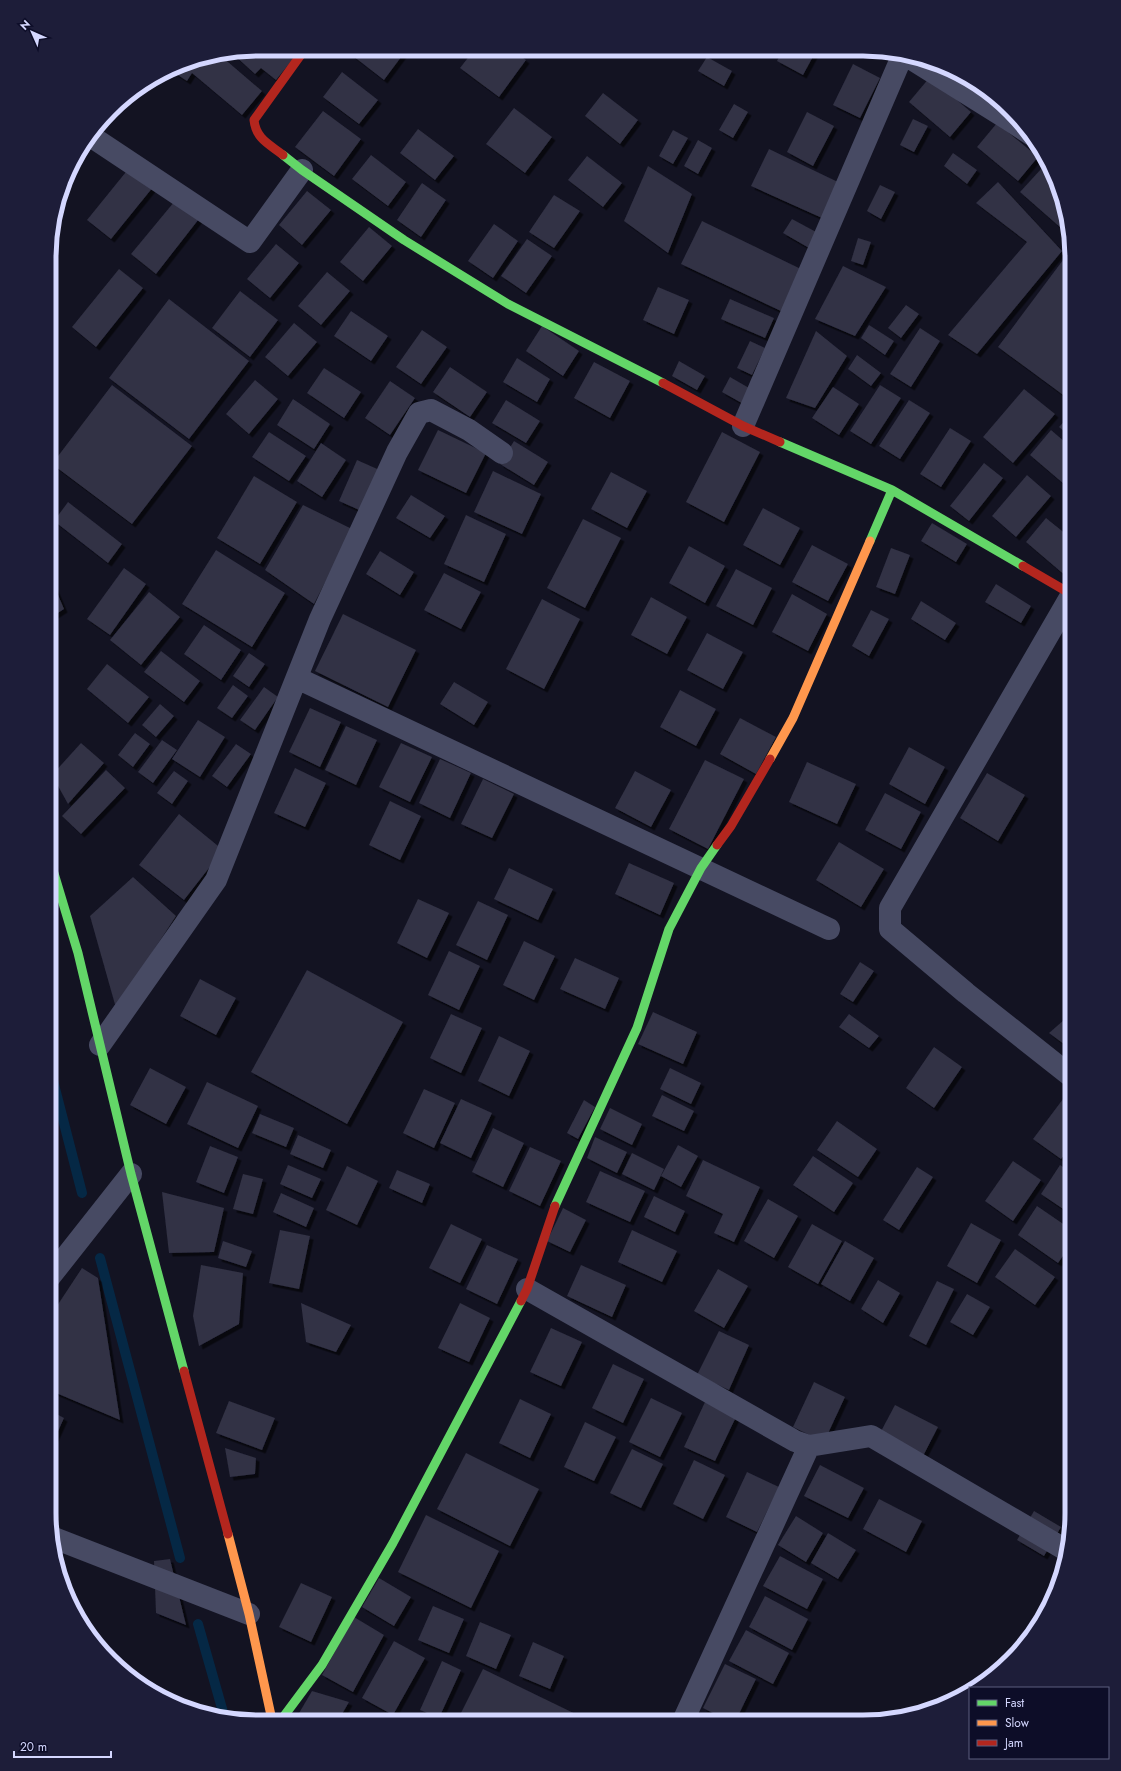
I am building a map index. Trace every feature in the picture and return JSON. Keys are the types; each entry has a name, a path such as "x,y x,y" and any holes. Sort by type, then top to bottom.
{"street":[{"path":"300,56 254,120 254,130 260,137 302,170 404,240 508,304 620,360 743,426 892,490 1065,590"},
{"path":"743,426 902,60"},
{"path":"922,65 1013,123"},
{"path":"95,139 250,242 302,170"},
{"path":"100,1045 216,880 320,619 398,452 419,413 431,410 469,430 502,453"},
{"path":"285,1715 322,1665 393,1543 527,1288 556,1203 637,1028 669,929 701,868 731,826 793,718 892,490"},
{"path":"1065,606 890,908 890,929 966,993 1065,1071"},
{"path":"297,678 829,929"},
{"path":"56,880 78,953 131,1174 249,1614 271,1715"},
{"path":"56,1269 131,1174"},
{"path":"527,1288 795,1441 809,1446 871,1436 1062,1548"},
{"path":"686,1715 809,1446"},
{"path":"58,1540 249,1614"}],"building":[{"path":"295,56 276,80 261,68 255,74 237,57"},
{"path":"353,56 402,56 384,80"},
{"path":"469,56 520,56 526,60 499,97 460,68"},
{"path":"780,56 813,56 803,75 777,61"},
{"path":"707,57 732,71 724,86 698,71"},
{"path":"225,59 262,91 242,115 192,73 187,81 176,74 206,63"},
{"path":"853,64 880,78 860,118 833,105"},
{"path":"342,72 378,100 359,124 323,97"},
{"path":"930,77 971,112 950,137 909,102"},
{"path":"603,93 638,120 620,144 585,116"},
{"path":"734,104 748,112 733,138 719,130"},
{"path":"514,108 552,137 525,173 486,144"},
{"path":"323,111 361,139 334,176 295,147"},
{"path":"807,112 834,126 813,166 787,152"},
{"path":"913,119 928,126 914,152 900,145"},
{"path":"997,123 1038,157 1018,181 977,147"},
{"path":"418,129 454,156 435,180 400,153"},
{"path":"673,130 688,138 673,164 659,156"},
{"path":"698,140 712,148 698,174 684,166"},
{"path":"769,149 838,182 822,218 751,186"},
{"path":"953,153 977,170 967,184 944,166"},
{"path":"371,155 406,182 388,206 352,179"},
{"path":"587,156 622,183 603,207 568,180"},
{"path":"134,162 158,181 111,239 87,220"},
{"path":"648,166 692,194 668,253 624,221"},
{"path":"1042,168 1045,170 1050,181 1058,206 1062,226 1061,228 1020,192"},
{"path":"998,182 1062,251 977,354 948,335 1027,242 976,203"},
{"path":"422,183 446,200 421,237 397,220"},
{"path":"880,185 895,192 881,219 867,211"},
{"path":"307,191 331,210 302,245 279,225"},
{"path":"554,195 580,211 554,248 529,232"},
{"path":"179,196 202,215 156,274 131,254"},
{"path":"792,219 818,233 809,248 783,233"},
{"path":"702,221 803,270 783,312 681,264"},
{"path":"494,224 518,241 493,278 468,261"},
{"path":"369,227 392,246 363,281 340,262"},
{"path":"858,238 871,242 863,265 851,261"},
{"path":"527,239 552,256 526,293 501,276"},
{"path":"276,244 299,263 270,298 247,279"},
{"path":"1063,260 1065,260 1065,396 998,347"},
{"path":"843,266 886,287 855,336 815,319"},
{"path":"119,269 143,288 96,347 72,327"},
{"path":"327,272 350,291 321,325 298,306"},
{"path":"658,287 689,300 674,334 643,320"},
{"path":"240,291 278,320 250,357 212,328"},
{"path":"169,299 249,361 189,439 109,378"},
{"path":"730,299 774,318 765,338 721,319"},
{"path":"906,305 919,314 901,338 888,328"},
{"path":"351,311 388,336 371,361 334,336"},
{"path":"294,323 317,342 288,376 265,357"},
{"path":"869,325 894,341 885,355 861,338"},
{"path":"542,326 579,351 563,376 526,351"},
{"path":"920,328 940,341 911,387 890,374"},
{"path":"422,330 447,347 421,384 396,367"},
{"path":"816,331 847,356 815,408 786,398"},
{"path":"750,341 765,348 752,375 737,368"},
{"path":"857,355 881,373 871,386 848,369"},
{"path":"517,358 550,379 537,402 503,382"},
{"path":"679,361 705,376 697,390 672,376"},
{"path":"594,362 630,381 610,418 574,398"},
{"path":"450,367 487,392 470,417 433,392"},
{"path":"324,368 361,392 344,418 307,393"},
{"path":"730,377 756,392 747,406 722,392"},
{"path":"255,380 278,399 249,434 226,414"},
{"path":"390,381 415,398 390,435 365,418"},
{"path":"112,385 192,446 132,524 56,467 56,459"},
{"path":"880,385 901,398 871,444 850,431"},
{"path":"833,387 859,404 839,435 812,418"},
{"path":"1024,389 1055,414 1013,463 983,437"},
{"path":"293,399 330,424 314,449 277,425"},
{"path":"506,400 540,421 526,443 492,423"},
{"path":"909,400 930,413 900,459 879,446"},
{"path":"1065,421 1065,432 1059,427"},
{"path":"950,428 971,441 941,487 920,474"},
{"path":"438,430 486,453 466,493 418,470"},
{"path":"1051,430 1065,442 1065,485 1030,455"},
{"path":"269,432 306,456 289,481 252,457"},
{"path":"722,432 760,452 724,522 686,502"},
{"path":"514,441 548,462 534,485 500,464"},
{"path":"321,443 346,460 322,497 297,481"},
{"path":"357,460 384,472 366,513 339,501"},
{"path":"984,463 1003,478 969,521 950,506"},
{"path":"493,471 541,494 522,534 474,512"},
{"path":"611,472 647,491 627,528 591,509"},
{"path":"1027,475 1051,496 1016,537 992,516"},
{"path":"254,476 297,502 260,564 217,538"},
{"path":"411,495 445,516 430,538 396,518"},
{"path":"68,502 122,544 108,563 56,523 56,518"},
{"path":"303,505 352,529 314,604 265,570"},
{"path":"763,508 800,528 780,565 743,545"},
{"path":"466,515 506,534 484,582 444,564"},
{"path":"1046,518 1065,533 1065,575 1026,542"},
{"path":"583,519 621,538 585,608 547,588"},
{"path":"932,523 967,544 956,562 921,541"},
{"path":"812,545 848,564 828,601 792,582"},
{"path":"689,546 725,566 705,603 669,583"},
{"path":"891,548 910,555 895,594 876,587"},
{"path":"216,550 285,593 252,647 182,604"},
{"path":"380,551 414,572 400,595 366,574"},
{"path":"124,568 146,584 110,635 87,619"},
{"path":"736,569 772,588 753,625 716,606"},
{"path":"444,573 481,592 461,629 424,610"},
{"path":"996,584 1031,606 1021,623 985,602"},
{"path":"56,590 64,609 56,614"},
{"path":"149,592 180,617 141,665 110,640"},
{"path":"792,594 827,614 808,651 772,632"},
{"path":"651,597 687,617 667,654 631,635"},
{"path":"542,599 580,619 544,689 506,669"},
{"path":"921,601 956,623 945,640 911,619"},
{"path":"871,610 889,619 869,656 852,646"},
{"path":"343,614 416,650 388,707 315,671"},
{"path":"204,625 241,650 221,680 184,654"},
{"path":"707,633 743,652 723,689 687,670"},
{"path":"161,651 200,681 184,702 144,672"},
{"path":"249,653 265,664 249,687 233,676"},
{"path":"107,664 149,697 128,723 87,689"},
{"path":"454,682 488,702 474,725 440,704"},
{"path":"233,685 248,696 232,718 217,708"},
{"path":"264,687 278,697 255,730 240,720"},
{"path":"680,690 716,709 696,746 660,727"},
{"path":"160,704 174,716 156,737 142,725"},
{"path":"310,708 341,722 320,767 289,752"},
{"path":"740,718 776,737 756,774 720,754"},
{"path":"198,720 225,737 200,777 172,759"},
{"path":"346,726 377,740 356,785 325,770"},
{"path":"135,733 150,744 133,767 118,755"},
{"path":"162,740 177,750 153,783 138,772"},
{"path":"81,743 104,763 68,804 56,782 56,771"},
{"path":"401,743 432,757 410,802 379,787"},
{"path":"236,744 251,754 227,787 212,776"},
{"path":"909,747 945,767 925,804 889,784"},
{"path":"440,759 471,773 450,818 419,803"},
{"path":"705,760 744,779 708,849 669,829"},
{"path":"807,762 856,784 837,824 789,802"},
{"path":"295,768 326,783 305,827 274,813"},
{"path":"106,770 125,788 81,834 62,816"},
{"path":"174,771 188,781 172,804 157,793"},
{"path":"635,771 671,790 651,827 615,808"},
{"path":"987,773 1025,795 998,841 960,818"},
{"path":"483,779 514,794 492,838 461,824"},
{"path":"885,793 921,812 901,849 865,830"},
{"path":"390,801 421,816 400,860 369,845"},
{"path":"179,814 223,850 184,900 139,865"},
{"path":"839,842 884,869 861,907 816,880"},
{"path":"629,863 674,883 660,915 615,894"},
{"path":"509,868 553,889 538,920 494,899"},
{"path":"133,877 176,916 116,1008 90,916"},
{"path":"418,899 449,913 427,958 397,943"},
{"path":"478,901 508,915 487,960 456,945"},
{"path":"524,941 555,956 534,1000 503,985"},
{"path":"449,951 480,966 459,1010 428,995"},
{"path":"575,958 619,978 605,1009 560,989"},
{"path":"860,962 874,971 853,1002 840,994"},
{"path":"307,970 403,1022 347,1124 251,1072"},
{"path":"200,979 236,998 216,1035 180,1016"},
{"path":"653,1012 697,1032 683,1064 638,1044"},
{"path":"451,1014 482,1028 461,1073 430,1058"},
{"path":"849,1014 879,1036 869,1048 839,1027"},
{"path":"1065,1019 1065,1045 1049,1033"},
{"path":"499,1036 530,1051 509,1096 478,1081"},
{"path":"934,1047 962,1067 934,1108 906,1088"},
{"path":"150,1068 186,1087 166,1124 130,1105"},
{"path":"670,1068 701,1083 691,1104 660,1089"},
{"path":"207,1082 258,1106 238,1148 187,1124"},
{"path":"424,1089 455,1103 434,1148 403,1133"},
{"path":"662,1095 694,1111 684,1131 652,1116"},
{"path":"461,1099 492,1113 471,1158 440,1143"},
{"path":"1063,1099 1065,1101 1065,1154 1061,1159 1033,1139"},
{"path":"584,1100 595,1107 578,1139 567,1133"},
{"path":"610,1108 642,1124 632,1145 600,1129"},
{"path":"260,1114 294,1128 286,1147 252,1133"},
{"path":"837,1121 877,1149 858,1177 817,1150"},
{"path":"493,1128 524,1143 503,1187 472,1172"},
{"path":"298,1135 331,1150 323,1168 290,1154"},
{"path":"595,1137 627,1152 617,1173 587,1158"},
{"path":"678,1145 698,1156 681,1187 661,1176"},
{"path":"210,1146 238,1157 224,1193 196,1182"},
{"path":"530,1147 561,1161 540,1206 509,1191"},
{"path":"632,1153 664,1169 654,1190 622,1174"},
{"path":"813,1156 853,1183 834,1212 793,1185"},
{"path":"703,1160 760,1187 734,1242 714,1233 723,1214 686,1196"},
{"path":"1013,1161 1041,1180 1013,1221 985,1201"},
{"path":"288,1165 321,1179 312,1198 280,1184"},
{"path":"1060,1165 1065,1168 1065,1210 1041,1194"},
{"path":"347,1166 378,1181 357,1225 326,1210"},
{"path":"917,1167 933,1177 899,1230 883,1220"},
{"path":"397,1170 430,1184 422,1203 389,1188"},
{"path":"600,1171 645,1191 630,1222 586,1202"},
{"path":"243,1174 263,1179 253,1214 233,1209"},
{"path":"162,1192 224,1208 214,1252 169,1253"},
{"path":"281,1193 314,1208 306,1227 273,1212"},
{"path":"654,1196 685,1211 675,1232 644,1217"},
{"path":"768,1199 798,1216 774,1258 744,1241"},
{"path":"1037,1206 1065,1225 1065,1253 1058,1263 1018,1235"},
{"path":"563,1208 586,1220 570,1252 547,1241"},
{"path":"971,1223 1001,1240 977,1283 947,1266"},
{"path":"451,1224 482,1239 460,1283 429,1268"},
{"path":"812,1224 842,1241 818,1284 788,1267"},
{"path":"280,1230 310,1236 299,1289 269,1283"},
{"path":"632,1230 677,1251 662,1282 618,1262"},
{"path":"223,1241 252,1251 246,1267 218,1258"},
{"path":"845,1241 874,1258 850,1301 821,1284"},
{"path":"487,1245 518,1259 497,1304 466,1289"},
{"path":"1015,1249 1055,1277 1035,1305 995,1277"},
{"path":"201,1265 243,1273 239,1324 199,1346 193,1316"},
{"path":"581,1265 626,1285 612,1317 567,1296"},
{"path":"82,1268 98,1278 120,1420 56,1393 56,1307"},
{"path":"718,1269 748,1286 724,1328 694,1311"},
{"path":"878,1280 900,1293 883,1323 861,1309"},
{"path":"937,1281 954,1289 926,1345 909,1336"},
{"path":"967,1294 990,1307 973,1335 950,1322"},
{"path":"301,1303 351,1325 336,1352 306,1342"},
{"path":"460,1303 490,1318 469,1362 438,1348"},
{"path":"551,1328 582,1342 561,1386 530,1372"},
{"path":"719,1331 749,1345 729,1390 697,1375"},
{"path":"613,1364 644,1379 623,1423 592,1408"},
{"path":"814,1382 845,1397 824,1442 793,1427"},
{"path":"651,1398 682,1413 660,1457 629,1442"},
{"path":"520,1399 551,1414 530,1458 499,1443"},
{"path":"229,1401 275,1418 262,1450 216,1433"},
{"path":"705,1402 736,1417 715,1461 684,1447"},
{"path":"895,1405 938,1427 922,1458 879,1435"},
{"path":"56,1414 64,1418 56,1436"},
{"path":"585,1422 616,1437 594,1481 564,1467"},
{"path":"225,1448 256,1458 255,1474 230,1477"},
{"path":"632,1449 663,1464 641,1508 610,1493"},
{"path":"466,1453 539,1489 510,1546 437,1509"},
{"path":"694,1460 725,1475 703,1519 673,1504"},
{"path":"820,1465 864,1488 848,1518 804,1496"},
{"path":"747,1472 779,1487 757,1532 726,1517"},
{"path":"879,1499 922,1521 906,1552 863,1529"},
{"path":"1034,1511 1061,1527 1044,1556 1017,1540"},
{"path":"426,1515 499,1551 471,1608 398,1572"},
{"path":"796,1516 823,1533 806,1562 778,1545"},
{"path":"828,1533 856,1550 838,1579 811,1563"},
{"path":"780,1556 823,1579 807,1609 763,1586"},
{"path":"170,1559 186,1625 156,1613 154,1561"},
{"path":"379,1578 411,1597 394,1626 362,1607"},
{"path":"301,1583 332,1597 311,1642 279,1627"},
{"path":"765,1596 808,1619 792,1650 749,1627"},
{"path":"433,1606 464,1619 449,1653 418,1640"},
{"path":"354,1617 384,1635 353,1692 322,1675"},
{"path":"480,1622 511,1635 496,1669 466,1656"},
{"path":"746,1630 789,1653 773,1684 729,1661"},
{"path":"394,1641 425,1658 393,1715 362,1698"},
{"path":"533,1642 564,1656 550,1689 519,1676"},
{"path":"442,1661 461,1670 440,1715 432,1715 420,1710"},
{"path":"725,1664 756,1679 738,1715 717,1715 703,1708"},
{"path":"483,1669 578,1715 460,1715"},
{"path":"312,1691 349,1702 341,1715 298,1715"}],"waterway":[{"path":"56,1092 82,1193"},
{"path":"100,1258 180,1558"},
{"path":"198,1624 223,1712"}],"traffic: fast":[{"path":"283,155 302,170 404,240 508,304 663,383"},
{"path":"780,442 892,490 1023,566"},
{"path":"870,541 892,490"},
{"path":"555,1206 637,1028 669,929 701,868 717,845"},
{"path":"56,880 78,953 131,1174 184,1371"},
{"path":"285,1715 322,1665 393,1543 521,1301"}],"traffic: slow":[{"path":"770,759 793,718 870,541"},
{"path":"228,1534 249,1614 271,1715"}],"traffic: jam":[{"path":"283,155 260,137 255,127 254,120 300,56"},
{"path":"663,383 743,426 780,442"},
{"path":"1023,566 1065,590"},
{"path":"717,845 731,826 770,759"},
{"path":"521,1301 527,1289 555,1206"},
{"path":"184,1371 228,1534"}]}
